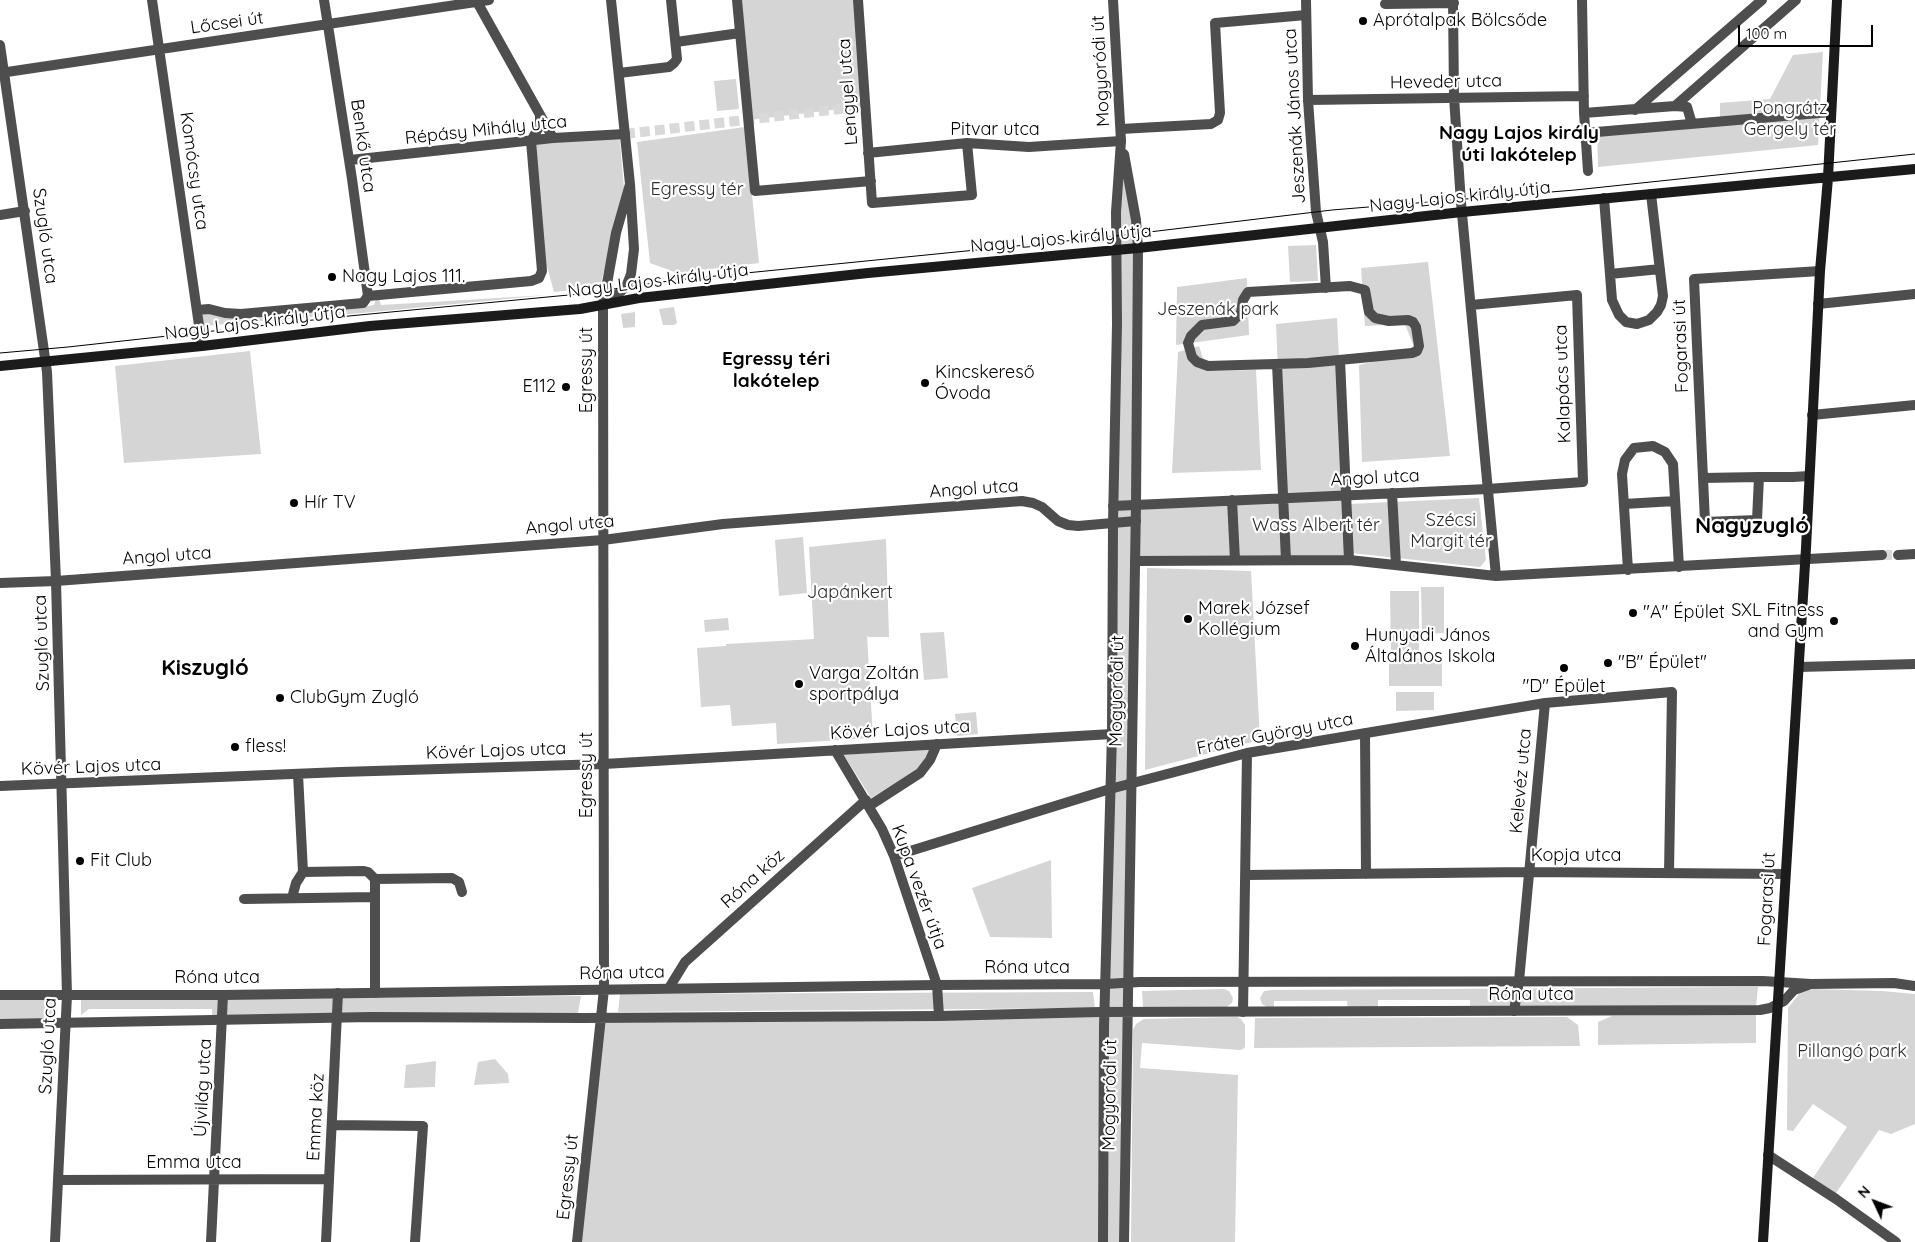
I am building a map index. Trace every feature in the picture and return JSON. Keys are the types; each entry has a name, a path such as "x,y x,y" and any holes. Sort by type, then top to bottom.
{"main road":[{"name":"Fogarasi út","path":"1763,1242 1805,558 1820,271 1828,178 1837,0"},
{"name":"Nagy Lajos király útja","path":"0,366 202,346 370,326 603,306 639,298 860,273 1138,248 1462,212 1915,169"}],"street":[{"name":"Komócsy utca","path":"152,0 202,346"},
{"name":"Benkő utca","path":"324,0 350,160 368,296"},
{"name":"Lőcsei út","path":"2,73 489,0"},
{"name":"Egressy út","path":"603,306 614,299 626,287 634,260 630,184 612,0"},
{"path":"619,73 669,67 677,59 671,0"},
{"path":"737,0 755,191 871,181 872,203 972,195 967,144"},
{"name":"Lengyel utca","path":"858,0 871,181"},
{"name":"Mogyoródi út","path":"1102,1242 1105,984 1112,734 1116,212 1121,141 1113,0"},
{"name":"Jeszenák János utca","path":"1306,0 1308,100 1316,212 1320,229"},
{"path":"1582,0 1584,113 1588,171"},
{"path":"1635,110 1762,0"},
{"path":"1675,106 1796,0"},
{"path":"476,1 553,138"},
{"path":"1386,4 1454,2 1454,97 1462,212 1496,576"},
{"path":"1121,129 1211,124 1218,120 1220,113 1215,24 1306,16"},
{"path":"676,42 740,33"},
{"name":"Szugló utca","path":"0,45 2,73 25,211 46,362 56,581 67,995 55,1242"},
{"name":"Heveder utca","path":"1308,100 1584,96"},
{"path":"1584,113 1675,106 1687,107 1692,124"},
{"path":"1585,133 1831,112"},
{"path":"531,141 540,125 540,116"},
{"name":"Répásy Mihály utca","path":"350,160 553,138 625,134"},
{"name":"Nagy Lajos király útja","path":"197,310 209,309 241,314 363,303 368,296 535,280 541,275 542,271 531,141"},
{"name":"Pitvar utca","path":"868,153 967,144 1029,148 1121,141"},
{"name":"Mogyoródi út","path":"1121,141 1136,220 1138,248 1136,521 1124,1242"},
{"name":"Egressy út","path":"577,1242 604,989 603,306 616,233 630,184"},
{"path":"1604,198 1614,307 1626,322 1637,324 1649,320 1661,305 1663,296 1651,194"},
{"path":"0,215 25,211"},
{"path":"616,233 624,224 629,225 633,232"},
{"path":"1320,229 1323,242 1326,288"},
{"path":"1610,274 1660,269"},
{"name":"Fogarasi út","path":"1759,477 1757,520 1705,522 1694,279 1820,271"},
{"path":"1350,286 1365,290 1369,312 1375,318 1388,321 1408,320 1413,322 1416,327 1419,346 1417,351 1340,360 1277,364 1203,365 1192,357 1188,343 1190,336 1202,325 1233,321 1241,313 1248,292 1326,288 1350,286"},
{"path":"1818,304 1915,294"},
{"name":"Kalapács utca","path":"1471,305 1577,295 1583,482 1488,489"},
{"path":"1340,360 1349,560"},
{"path":"1277,364 1286,560"},
{"path":"1812,415 1915,405"},
{"path":"1628,570 1622,474 1625,460 1634,448 1653,446 1665,452 1673,464 1679,567"},
{"path":"1703,478 1808,476"},
{"name":"Angol utca","path":"1113,506 1488,489"},
{"path":"1392,493 1396,565"},
{"path":"1232,500 1236,560"},
{"name":"Angol utca","path":"0,583 56,581 603,540 723,524 1022,501 1042,507 1058,521 1068,525 1078,526 1136,521"},
{"path":"1624,504 1675,501"},
{"path":"1898,555 1915,554"},
{"path":"1135,561 1349,560 1496,576 1878,555"},
{"path":"1798,666 1915,664"},
{"name":"Fráter György utca","path":"894,856 1110,790 1247,753 1545,703 1672,692 1670,873"},
{"name":"Kelevéz utca","path":"1514,1012 1545,703"},
{"path":"1365,733 1366,874"},
{"name":"Kövér Lajos utca","path":"0,786 604,764 1112,734"},
{"name":"Róna köz","path":"669,988 685,962 868,803 920,773 930,760 937,744"},
{"name":"Kupa vezér útja","path":"835,750 868,803 894,856 937,985 939,1016"},
{"path":"1243,1012 1245,982 1247,753"},
{"path":"292,898 296,884 303,872 298,774"},
{"path":"303,872 364,871 368,872 375,879 375,992"},
{"name":"Kopja utca","path":"1246,875 1528,872 1785,874"},
{"path":"375,879 452,878 459,882 462,892"},
{"path":"244,899 375,896"},
{"name":"Róna utca","path":"0,995 223,995 1245,982 1779,982 1811,984 1894,983 1915,986"},
{"name":"Róna utca","path":"0,1024 337,1019 939,1016 1105,1012 1760,1010 1770,1008 1784,1001 1794,990 1811,984"},
{"name":"Emma köz","path":"326,1242 338,993"},
{"name":"Újvilág utca","path":"211,1242 223,995"},
{"path":"332,1125 423,1126 415,1242"},
{"path":"1768,1156 1896,1242"},
{"name":"Emma utca","path":"58,1180 329,1179"}],"green space":[{"path":"737,0 858,0 865,106 749,120"},
{"name":"Pongrátz Gergely tér","path":"1823,52 1818,145 1598,167 1597,127 1720,117 1720,103 1770,99 1793,55"},
{"path":"736,79 739,109 717,111 714,81"},
{"name":"Egressy tér","path":"745,127 759,263 677,273 650,263 637,142"},
{"path":"619,131 624,188 600,287 554,292 541,253 531,141"},
{"path":"1121,141 1136,220 1124,1242 577,1242 601,1018 1105,1012"},
{"path":"1316,245 1318,281 1290,282 1288,246"},
{"path":"1428,262 1450,456 1362,462 1359,365 1416,352 1405,324 1365,326 1361,268"},
{"name":"Jeszenák park","path":"1247,278 1249,335 1176,345 1177,287"},
{"path":"548,295 203,326 202,314 205,311 222,317 247,319 352,309 374,305 376,299 379,298 381,305"},
{"path":"674,307 677,323 674,325 663,325 659,309"},
{"path":"635,312 635,327 623,328 621,314"},
{"name":"Wass Albert tér","path":"1337,318 1349,560 1286,560 1276,324"},
{"path":"1199,346 1207,371 1256,370 1261,470 1172,473 1178,352"},
{"path":"250,351 261,454 124,463 115,366"},
{"name":"Szécsi Margit tér","path":"1479,498 1486,560 1480,567 1351,553 1349,504"},
{"path":"1281,501 1283,558 1139,558 1139,507"},
{"path":"803,537 807,593 779,596 775,540"},
{"name":"Varga Zoltán sportpálya","path":"886,539 889,637 868,637 867,635 873,738 777,744 776,723 732,726 730,705 701,707 697,648 726,646 726,644 814,639 809,547"},
{"path":"1147,568 1251,571 1260,740 1145,770"},
{"path":"1421,587 1444,587 1444,633 1422,634"},
{"path":"1390,591 1419,591 1419,652 1391,653"},
{"path":"728,618 729,630 705,632 704,620"},
{"path":"944,632 948,678 924,680 920,633"},
{"path":"1389,658 1442,658 1442,686 1389,686"},
{"path":"1396,692 1434,692 1434,710 1396,711"},
{"path":"976,712 978,734 957,736 955,714"},
{"path":"931,748 926,759 915,771 871,798 844,755"},
{"path":"1051,860 1052,938 990,937 972,888"},
{"path":"1758,987 1756,1006 1470,1010 1470,1000 1378,1000 1378,1010 1348,1010 1347,1001 1274,1001 1274,1007 1267,1007 1262,1004 1260,998 1264,991 1272,990"},
{"path":"1224,989 1229,991 1233,998 1232,1003 1225,1008 1143,1007 1142,991"},
{"name":"Pillangó park","path":"1802,990 1915,994 1915,1124 1891,1134 1879,1130 1834,1196 1811,1181 1847,1127 1813,1104 1793,1131 1787,1130 1788,1008"},
{"path":"1093,992 1095,1008 618,1012 620,994"},
{"path":"581,996 578,1013 212,1015 212,1009 89,1009 81,1015 81,1000"},
{"path":"0,1000 53,1000 53,1019 0,1019"},
{"path":"1756,1014 1756,1043 1598,1045 1598,1022 1612,1016"},
{"path":"1237,1017 1245,1025 1245,1047 1243,1049 1142,1043 1140,1068 1238,1075 1235,1242 1131,1242 1133,1030 1136,1024 1144,1019"},
{"path":"1567,1017 1578,1025 1580,1046 1254,1048 1255,1018"},
{"path":"495,1059 508,1074 509,1083 474,1085 478,1062"},
{"path":"436,1061 435,1087 404,1088 406,1065"}],"tunnel":[{"path":"625,134 865,106"},
{"path":"1882,555 1898,555"}],"tram line":[{"path":"0,353 579,294 676,280 1116,236 1332,210 1575,190 1915,154"}],"place":[{"name":"Aprótalpak Bölcsőde","path":"1363,21"},
{"name":"Nagy Lajos 111.","path":"332,277"},
{"name":"Kincskereső Óvoda","path":"925,383"},
{"name":"E112","path":"566,387"},
{"name":"Hír TV","path":"294,503"},
{"name":"\"A\" Épület","path":"1633,613"},
{"name":"Marek József Kollégium","path":"1188,619"},
{"name":"SXL Fitness and Gym","path":"1834,621"},
{"name":"Hunyadi János Általános Iskola","path":"1355,646"},
{"name":"\"B\" Épület\"","path":"1608,663"},
{"name":"\"D\" Épület","path":"1564,668"},
{"name":"Varga Zoltán sportpálya","path":"799,684"},
{"name":"ClubGym Zugló","path":"280,698"},
{"name":"fless!","path":"235,747"},
{"name":"Fit Club","path":"80,861"}],"district":[{"name":"Nagy Lajos király úti lakótelep","path":"1519,144"},
{"name":"Egressy téri lakótelep","path":"776,370"},
{"name":"Nagyzugló","path":"1752,526"},
{"name":"Kiszugló","path":"205,668"}],"park label":[{"name":"Japánkert","path":"850,593"}]}
